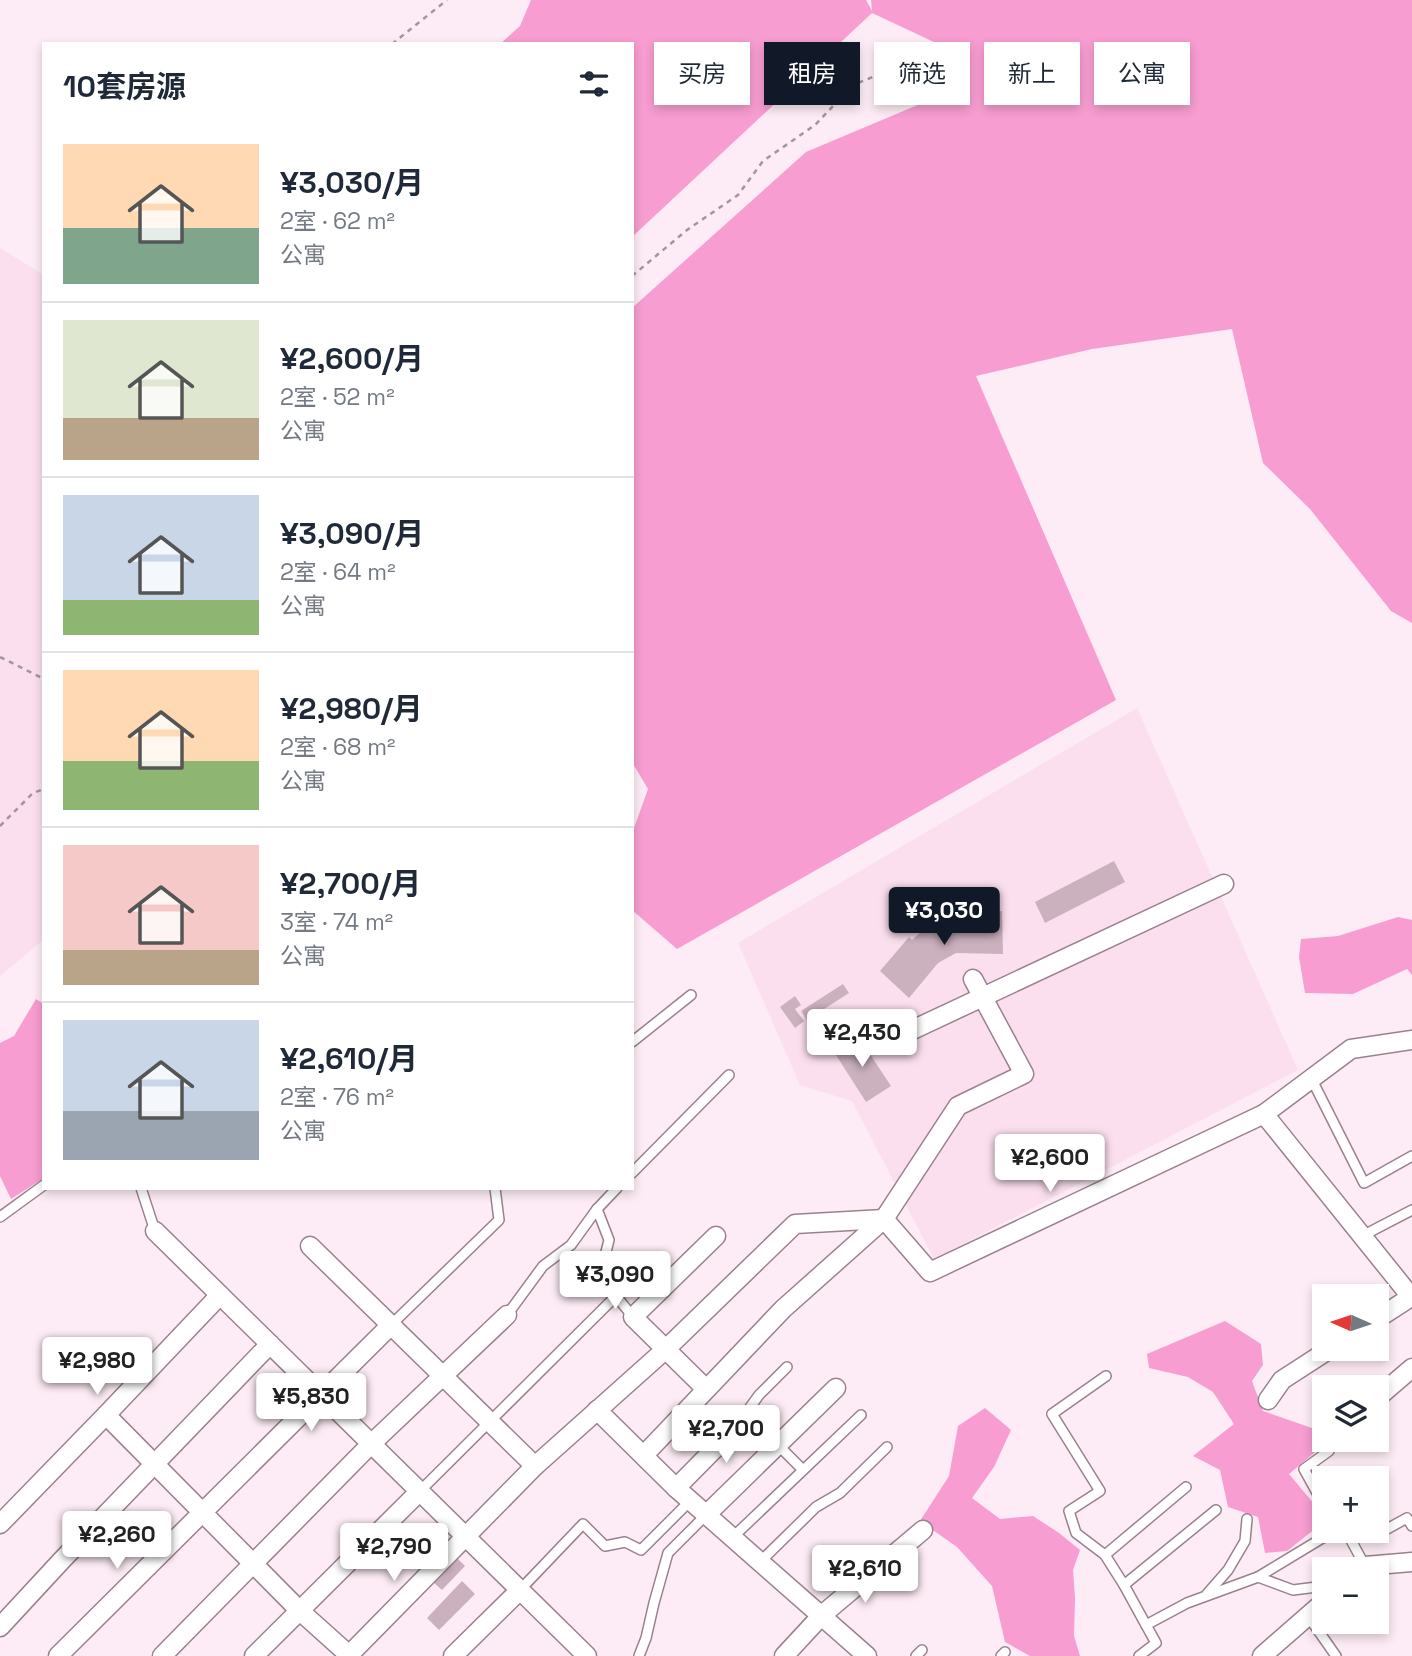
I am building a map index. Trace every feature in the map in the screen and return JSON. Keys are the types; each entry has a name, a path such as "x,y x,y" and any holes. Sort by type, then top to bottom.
{"street":[{"path":"908,1032 1224,884"},
{"path":"644,1455 783,1309 884,1219 958,1106 1024,1074 973,979"},
{"path":"884,1219 930,1272 1264,1114 1351,1049 1412,1040"},
{"path":"1264,1114 1409,1290 1390,1307"},
{"path":"106,1415 300,1611 349,1656 535,1466 666,1349 795,1224 884,1219"},
{"path":"155,1231 467,1537 582,1654"},
{"path":"706,1389 633,1317 716,1236"},
{"path":"310,1245 535,1466"},
{"path":"0,1524 220,1295"},
{"path":"162,1656 371,1444 507,1315"},
{"path":"58,1656 391,1325"},
{"path":"0,1626 270,1344"},
{"path":"1268,1400 1282,1380 1312,1361"},
{"path":"1389,1388 1412,1368"},
{"path":"707,1514 836,1388"},
{"path":"597,1410 676,1488 822,1615 857,1653"},
{"path":"676,1488 748,1415"},
{"path":"254,1656 419,1492"},
{"path":"784,1656 822,1615 923,1530"},
{"path":"1389,1565 1412,1562"},
{"path":"453,1656 520,1590"},
{"path":"1262,1656 1312,1612"}],"lane":[{"path":"634,1040 691,995"},
{"path":"634,1171 729,1075"},
{"path":"1311,1078 1364,1183 1412,1156"},
{"path":"0,1217 42,1186"},
{"path":"142,1190 155,1231"},
{"path":"391,1325 499,1220 495,1190"},
{"path":"507,1315 543,1266 571,1245 597,1209 615,1190"},
{"path":"597,1209 609,1240 600,1276 633,1317"},
{"path":"1362,1236 1412,1210"},
{"path":"419,1492 616,1296"},
{"path":"787,1367 759,1395 746,1413 803,1470"},
{"path":"1105,1376 1052,1414 1100,1491 1069,1511 1076,1533 1105,1555 1156,1643 1139,1656"},
{"path":"733,1537 861,1415"},
{"path":"761,1561 816,1507 840,1493 887,1447"},
{"path":"1312,1484 1304,1469 1328,1452"},
{"path":"1105,1555 1186,1488"},
{"path":"520,1590 583,1524 605,1546 625,1542 640,1550 691,1500"},
{"path":"1124,1585 1216,1510"},
{"path":"639,1656 668,1553 707,1514"},
{"path":"1389,1529 1407,1518 1412,1526"},
{"path":"1206,1596 1228,1570 1245,1541 1247,1519"},
{"path":"1146,1625 1187,1603 1258,1577 1314,1543"},
{"path":"1258,1577 1293,1590 1312,1588"},
{"path":"1308,1616 1336,1656"}],"path":[{"path":"394,42 447,0"},
{"path":"634,274 687,230 738,195 762,161 815,124 853,85 874,77"},
{"path":"0,657 42,678"},
{"path":"0,826 33,793 42,790"}],"shaded area":[{"path":"531,0 866,0 872,11 871,0 1412,0 1412,623 1391,611 1310,509 1263,463 1232,329 1092,349 976,376 1116,700 677,949 634,912 634,828 648,789 634,765 634,306 806,152 918,105 970,105 970,42 934,42 872,13 841,42 764,42 764,105 773,105 634,235 634,42 502,42 520,26"},
{"path":"0,248 42,274 42,941 0,976"},
{"path":"1137,708 1298,1070 934,1259 852,1101 800,1085 738,943"},
{"path":"1398,917 1412,920 1412,975 1407,969 1353,994 1305,993 1299,957 1301,939 1338,936"},
{"path":"36,999 42,1003 42,1179 11,1199 0,1176 0,1043 14,1036"},
{"path":"1225,1321 1261,1344 1263,1365 1252,1381 1263,1411 1312,1428 1312,1452 1315,1452 1289,1474 1312,1501 1312,1531 1287,1551 1265,1553 1258,1517 1228,1507 1220,1470 1193,1456 1234,1424 1213,1392 1188,1377 1149,1368 1147,1354"},
{"path":"985,1408 1011,1430 994,1467 972,1498 1000,1519 1033,1516 1080,1550 1073,1570 1074,1636 1080,1656 1030,1656 1005,1642 992,1586 957,1547 920,1521 949,1476 958,1426"}],"building":[{"path":"1114,861 1125,882 1045,923 1035,902"},
{"path":"928,887 937,905 912,917 903,899"},
{"path":"1002,911 1003,954 956,953 938,963 909,998 880,971 909,937 912,940 924,929 922,923 936,916 939,921 956,919 957,914"},
{"path":"843,984 849,993 807,1020 801,1011"},
{"path":"795,996 801,1005 795,1009 804,1021 795,1028 780,1007"},
{"path":"858,1036 891,1086 866,1102 834,1052"},
{"path":"456,1557 465,1566 442,1590 432,1581"},
{"path":"462,1581 475,1594 439,1630 427,1618"}]}
